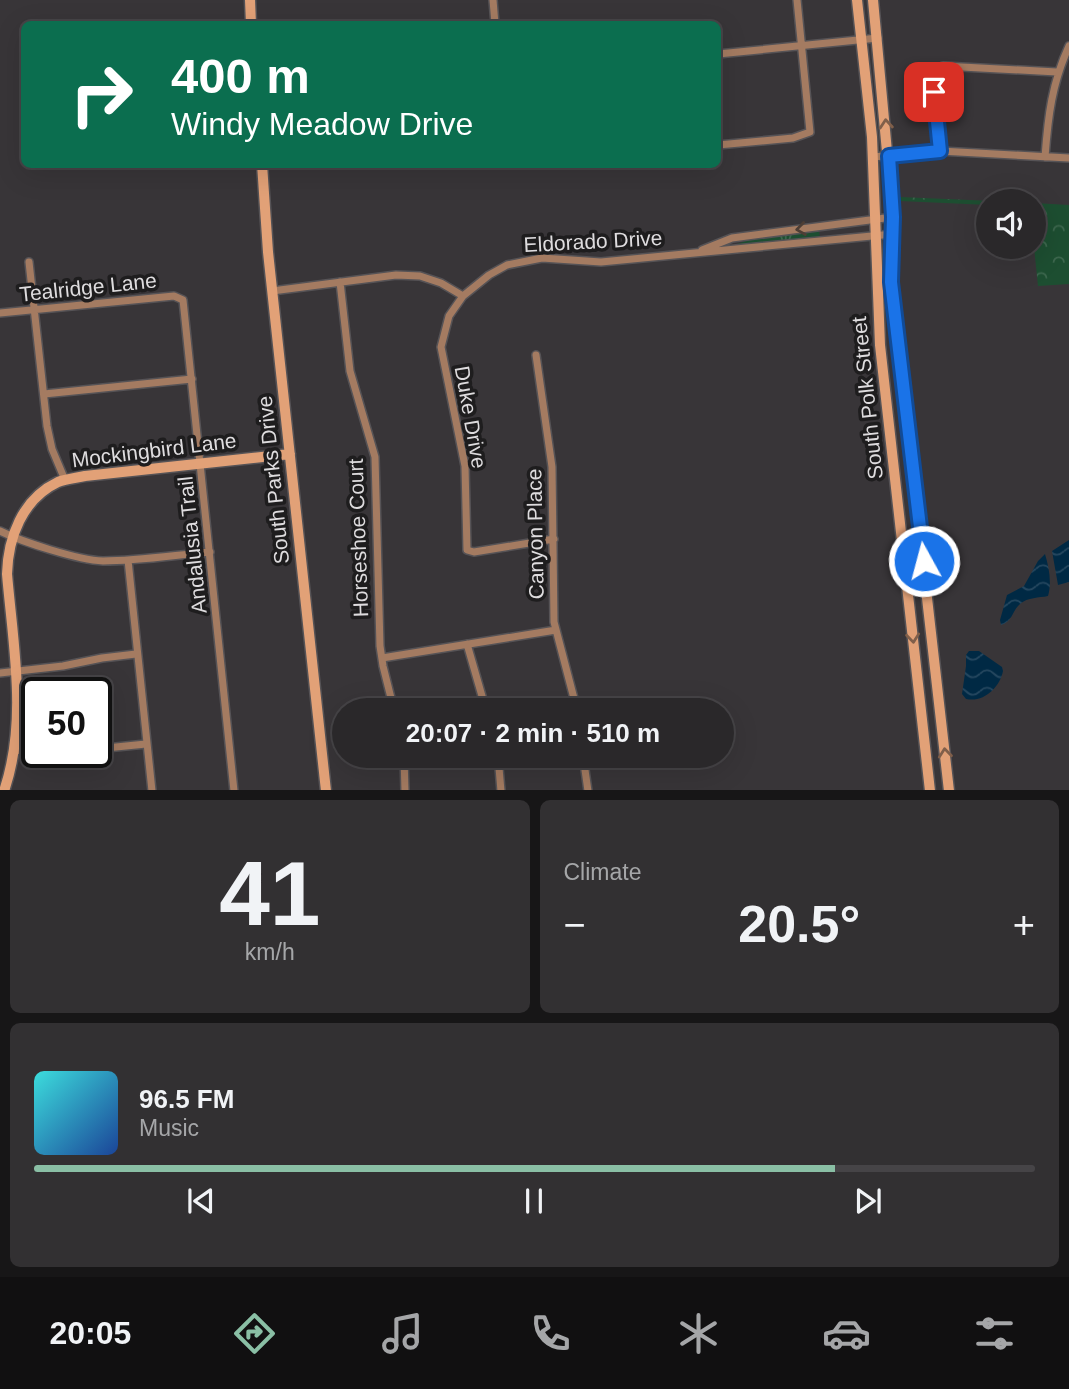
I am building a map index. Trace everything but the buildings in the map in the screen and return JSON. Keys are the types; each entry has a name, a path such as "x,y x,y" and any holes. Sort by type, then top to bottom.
{"main road":[{"path":"250,0 251,21"},
{"name":"South Polk Street","path":"857,0 873,157 880,345 930,790"},
{"name":"South Polk Street","path":"873,0 893,217 891,282 949,790"},
{"name":"South Parks Drive","path":"262,168 272,291 326,790"},
{"name":"Mockingbird Lane","path":"5,790 15,750 18,713 7,574 11,536 24,512 37,496 57,483 117,471 290,454"}],"street":[{"path":"493,0 495,21"},
{"path":"721,145 793,138 810,132 797,0"},
{"path":"721,54 878,38"},
{"path":"1045,157 1048,115 1057,72 1069,46"},
{"path":"940,151 933,71 936,68 953,66 1057,72"},
{"path":"873,157 940,151 1069,158"},
{"name":"Eldorado Drive","path":"694,253 732,238 893,217"},
{"path":"826,225 827,240"},
{"name":"Eldorado Drive","path":"463,296 489,275 527,259 600,262 893,234"},
{"path":"29,262 47,426 52,449 65,481"},
{"path":"272,291 396,275 420,276 463,296"},
{"name":"Horseshoe Court","path":"341,282 350,371 375,457 377,581 382,658 391,698"},
{"name":"Duke Drive","path":"463,296 449,316 441,347 465,466 467,550 474,552 554,539"},
{"name":"Tealridge Lane","path":"0,313 180,297"},
{"name":"Andalusia Trail","path":"180,297 185,304 234,790"},
{"name":"Canyon Place","path":"536,355 552,467 554,622 573,698"},
{"path":"44,394 192,379"},
{"path":"0,531 100,561 210,552"},
{"path":"128,559 151,790 142,790"},
{"path":"382,658 556,630"},
{"path":"467,644 483,698"},
{"path":"0,673 136,654"},
{"path":"112,747 146,744"},
{"path":"15,750 21,751"},
{"path":"404,768 405,790"},
{"path":"499,768 501,790"},
{"path":"585,768 588,790"}],"green space":[{"path":"900,197 976,200 976,204 900,201"},
{"path":"1046,204 1069,205 1069,284 1038,286 1035,259 1046,259"},
{"path":"819,230 820,238 731,246 755,238"}],"water":[{"path":"1069,540 1069,582 1058,585 1052,551"},
{"path":"1045,554 1050,575 1048,596 1023,602 1008,621 1001,625 1007,595 1024,586"},
{"path":"969,651 979,651 1002,667 1003,671 990,693 973,700 966,699 962,694 966,655"}],"route":[{"path":"924,561 891,282 893,217 889,156 940,151 934,92"}]}
